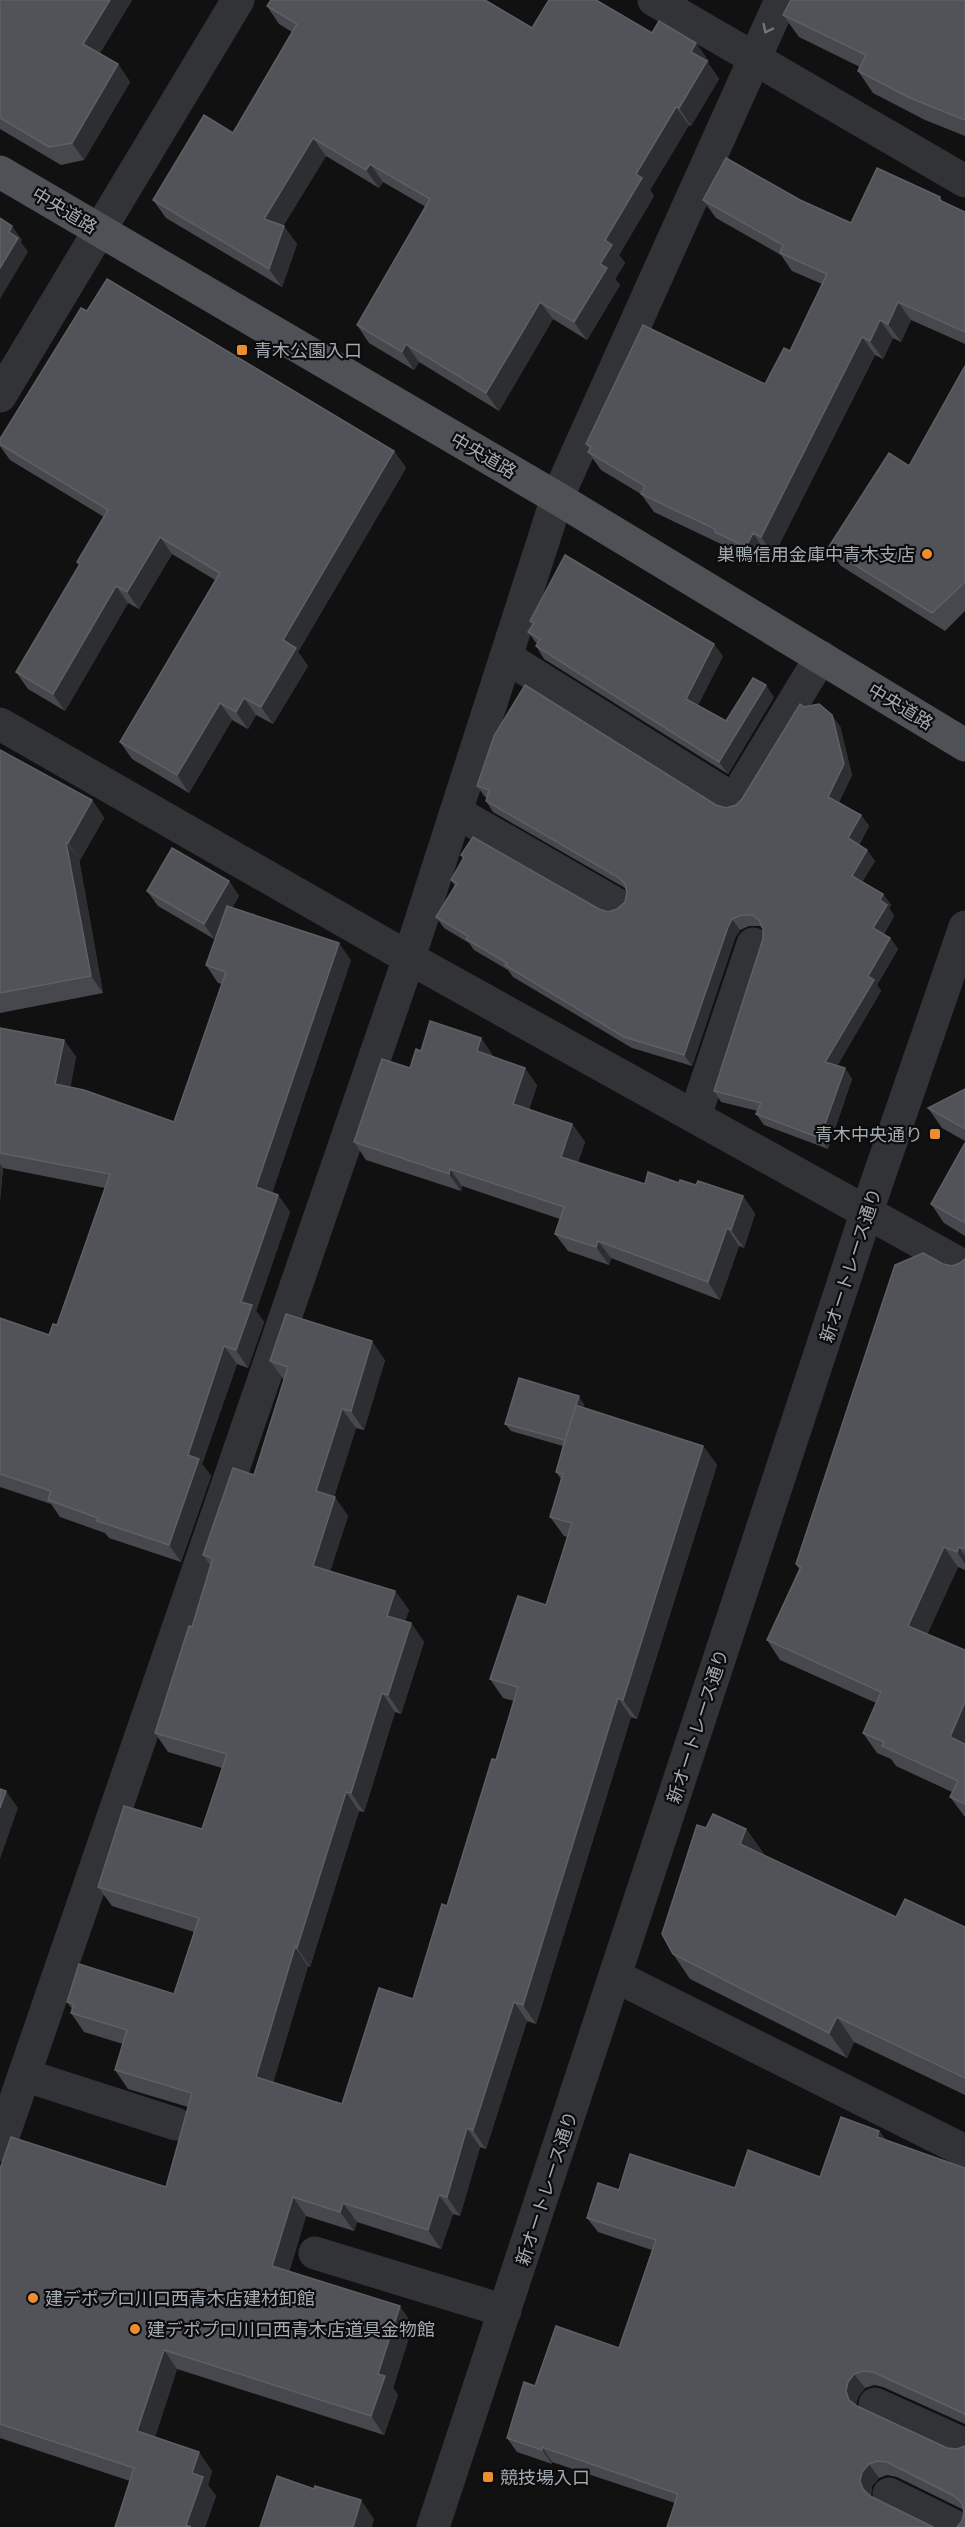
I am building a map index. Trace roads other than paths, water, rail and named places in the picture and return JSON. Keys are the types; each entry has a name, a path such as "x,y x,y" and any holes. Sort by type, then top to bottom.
{"main road":[{"name":"中央道路","path":"0,172 557,498 965,745"}],"street":[{"path":"0,396 238,0"},
{"path":"654,0 965,181"},
{"path":"0,2145 409,958 557,498 752,59 781,0"},
{"path":"506,657 734,800 821,657"},
{"path":"0,724 409,958 965,1267"},
{"path":"456,812 616,904"},
{"name":"新オートレース通り","path":"433,2527 867,1211 965,927"},
{"path":"695,1116 753,944"},
{"path":"615,1977 965,2151"},
{"path":"24,2074 176,2124"},
{"path":"315,2253 506,2311"},
{"path":"875,2404 965,2445"},
{"path":"889,2494 956,2527"}],"place":[{"name":"青木公園入口","path":"242,350"},
{"name":"巣鴨信用金庫中青木支店","path":"927,554"},
{"name":"青木中央通り","path":"935,1134"},
{"name":"建デポプロ川口西青木店建材卸館","path":"33,2298"},
{"name":"建デポプロ川口西青木店道具金物館","path":"135,2329"},
{"name":"競技場入口","path":"488,2477"}]}
